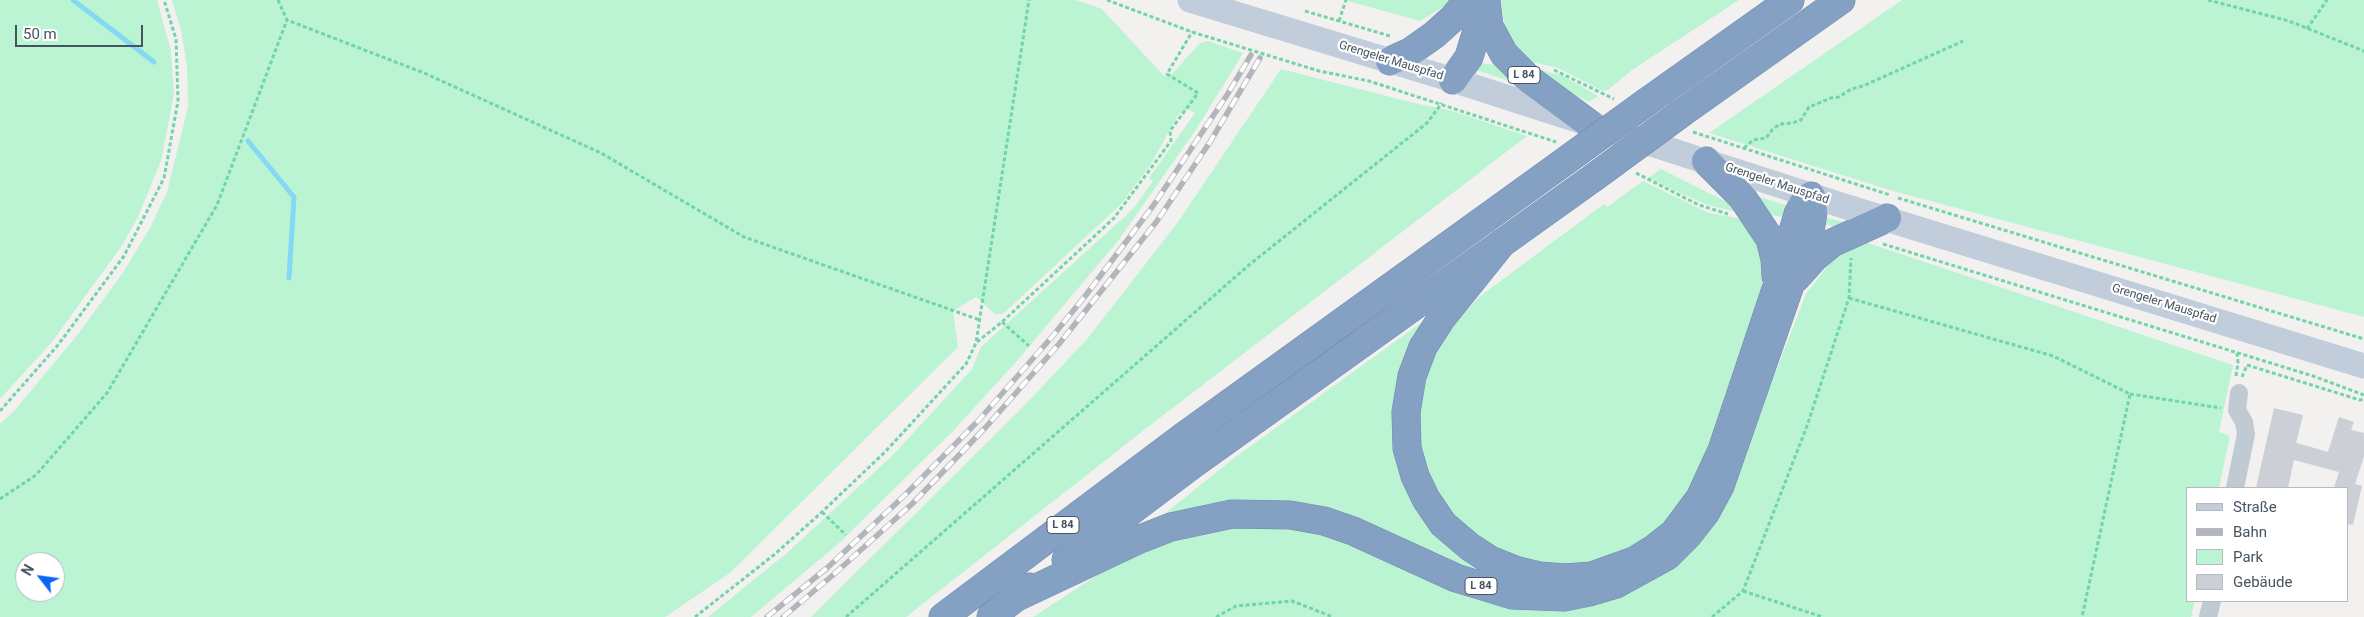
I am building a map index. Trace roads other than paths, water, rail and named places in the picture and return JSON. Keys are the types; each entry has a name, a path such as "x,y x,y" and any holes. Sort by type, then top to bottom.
{"highway":[{"path":"1390,61 1420,46 1444,26 1468,0"},
{"path":"1453,80 1452,61 1454,45 1468,0"},
{"name":"L 84","path":"1453,80 1469,57 1486,0"},
{"name":"L 84","path":"1486,0 1489,26 1504,54 1530,80 1595,128"},
{"name":"L 84","path":"1736,39 1766,0"},
{"name":"L 84","path":"943,617 1176,442 1790,0"},
{"name":"L 84","path":"991,617 1296,390 1593,178 1685,121 1841,0"},
{"name":"L 84","path":"1706,161 1742,197 1770,239 1783,287"},
{"name":"L 84","path":"1502,243 1441,319 1423,348 1412,376 1406,412 1407,448 1415,476 1426,499 1443,524 1455,536 1490,560 1515,570 1540,576 1565,578 1592,576 1614,569 1655,548 1674,533 1700,498 1722,450 1783,287 1811,225 1813,212 1811,196"},
{"name":"L 84","path":"1015,598 1108,553 1171,527 1232,514 1261,513 1290,515 1331,523 1371,538 1456,578 1512,595 1564,597 1616,584 1667,556 1688,535 1706,512 1720,486 1735,447 1783,287 1832,243 1887,218"}],"main road":[{"name":"Grengeler Mauspfad","path":"1190,0 1453,80 1595,128 1706,161 1811,196 2364,366"}],"street":[{"path":"2236,487 2246,434 2244,422 2237,410 2239,393"},
{"path":"2208,617 2212,602"}],"waterway":[{"path":"73,0 154,62"},
{"path":"248,141 294,197 289,278"}],"railway":[{"path":"767,617 827,568 904,496 978,421 1051,338 1153,206 1227,95 1251,55"},
{"path":"783,617 912,504 986,427 1059,344 1157,221 1210,142 1260,58"}]}
